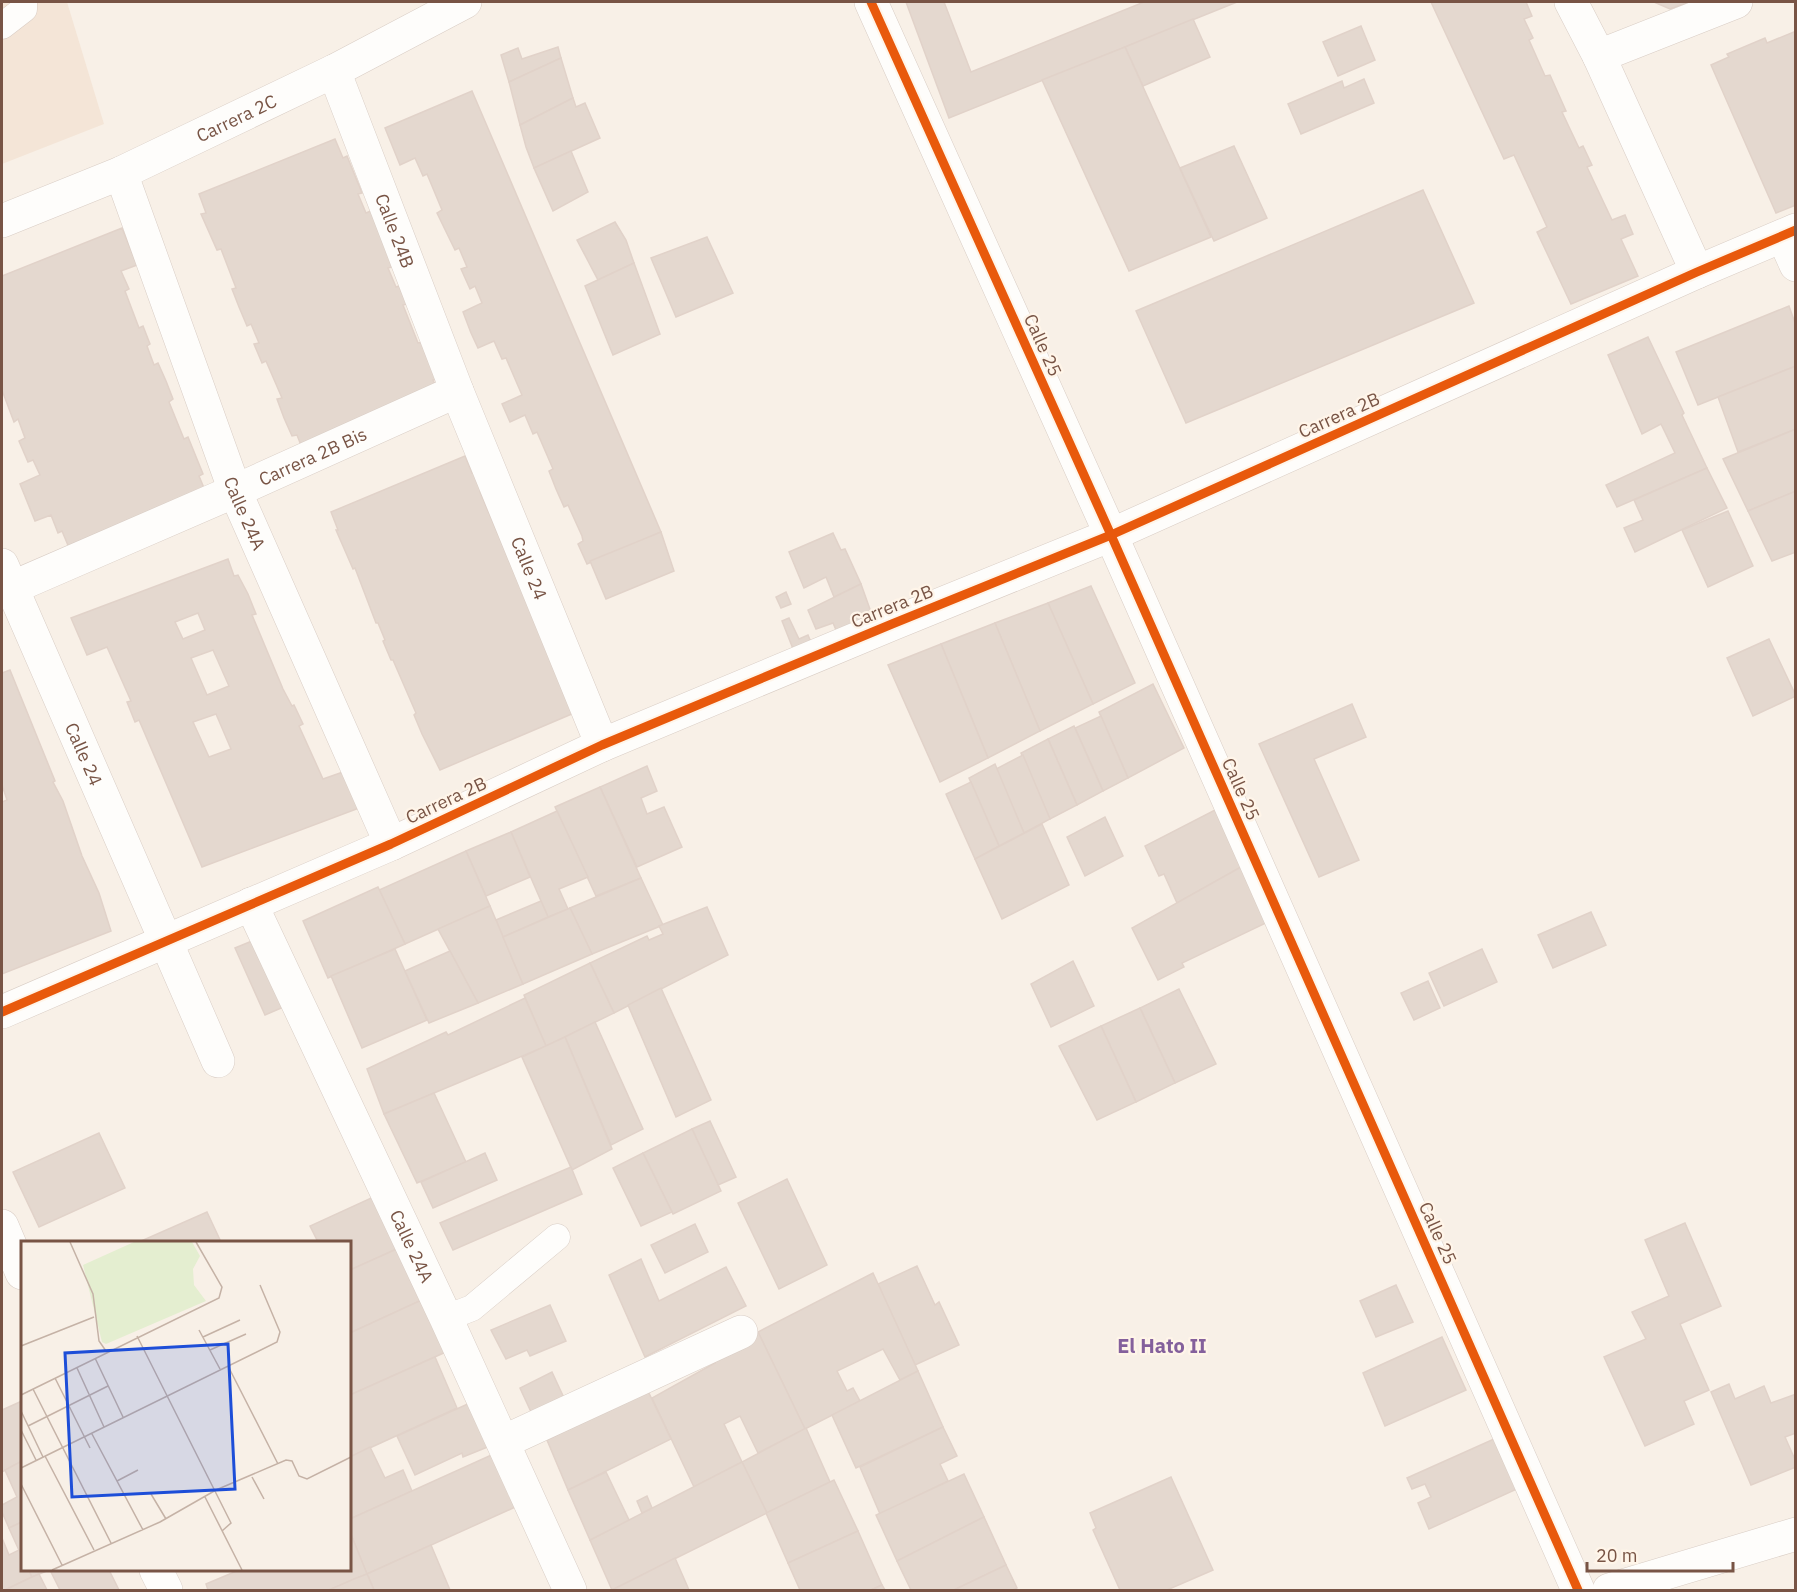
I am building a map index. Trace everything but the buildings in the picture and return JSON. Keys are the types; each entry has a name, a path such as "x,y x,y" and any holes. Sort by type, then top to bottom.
{"street":[{"name":"Calle 25","path":"871,2 1111,536 1578,1590"},
{"path":"1571,2 1599,56 1698,272"},
{"path":"1599,56 1736,2"},
{"name":"Carrera 2C","path":"2,221 121,173 334,71 459,3"},
{"name":"Calle 24B","path":"334,71 457,391"},
{"name":"Calle 24A","path":"121,173 235,491 391,844"},
{"name":"Carrera 2B","path":"2,1011 391,844 602,745 881,628 1111,536 1698,272 1791,244"},
{"name":"Carrera 2B Bis","path":"5,581 235,491 457,391"},
{"name":"Calle 24","path":"457,391 602,745"},
{"name":"Calle 24","path":"5,581 218,1061"},
{"name":"Calle 24A","path":"251,904 446,1318 570,1590"},
{"path":"2,1226 21,1271"},
{"path":"503,1442 741,1332"},
{"path":"1609,1590 1796,1534"},
{"path":"157,1571 166,1590"}],"lane":[{"path":"2,26 24,9 24,2"},
{"path":"446,1318 472,1308 557,1237"}],"shaded area":[{"path":"2,2 67,2 104,124 2,164"}],"cycle path":[{"path":"871,2 1111,535 1578,1590"},
{"path":"2,1012 391,844 602,745 1111,535 1697,272 1796,230"}],"district":[{"name":"El Hato II","path":"1162,1345"}]}
